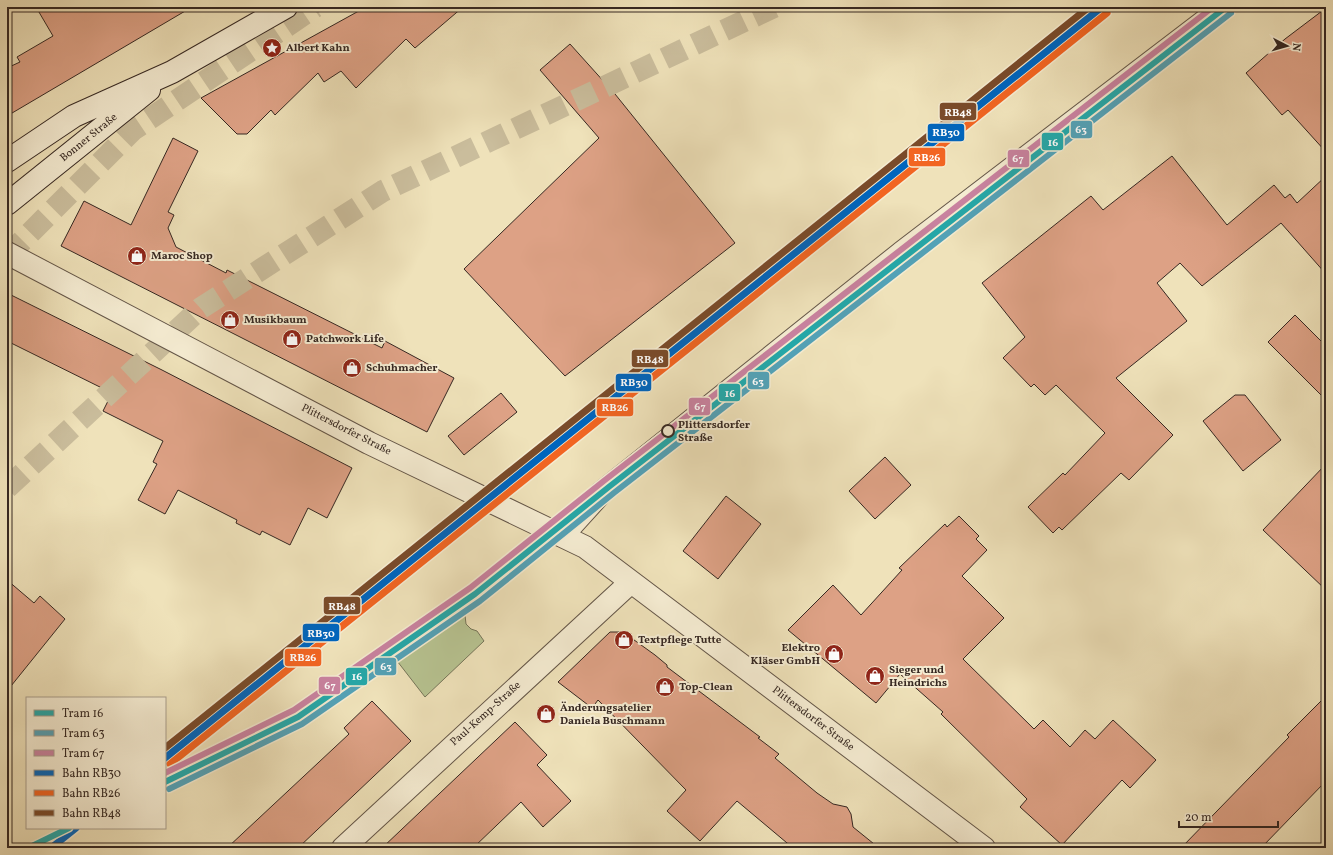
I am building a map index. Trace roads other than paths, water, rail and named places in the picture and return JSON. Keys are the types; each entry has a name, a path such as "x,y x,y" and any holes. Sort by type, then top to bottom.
{"street":[{"name":"Bonner Straße","path":"7,160 74,116 172,72 286,7"},
{"path":"562,536 601,492 901,253 1223,7"},
{"name":"Bonner Straße","path":"7,204 172,72"},
{"name":"Plittersdorfer Straße","path":"7,253 369,443 585,547 984,848"},
{"name":"Paul-Kemp-Straße","path":"343,848 441,755 631,582"}],"tunnel":[{"path":"7,256 133,130 315,7"},
{"path":"7,488 201,308 383,191 774,7"}],"tram line":[{"name":"67","path":"166,773 294,710 470,588 605,480 1213,7"},
{"name":"16","path":"166,782 298,717 475,594 610,486 1226,7"},
{"name":"63","path":"169,789 302,724 480,601 615,492 1231,13"},
{"name":"16","path":"28,848 67,829"}],"rail line":[{"name":"RB48","path":"166,747 1089,7"},
{"name":"RB30","path":"166,757 1102,7"},
{"name":"RB26","path":"170,764 1107,13"},
{"name":"RB30","path":"51,848 75,829"}],"place":[{"name":"Albert Kahn","path":"272,48"},
{"name":"Maroc Shop","path":"137,256"},
{"name":"Musikbaum","path":"230,320"},
{"name":"Patchwork Life","path":"292,339"},
{"name":"Schuhmacher","path":"352,368"},
{"name":"Plittersdorfer Straße","path":"668,431"},
{"name":"Textpflege Tutte","path":"624,640"},
{"name":"Elektro Kläser GmbH","path":"834,654"},
{"name":"Sieger und Heindrichs","path":"875,676"},
{"name":"Top-Clean","path":"665,687"},
{"name":"Änderungsatelier Daniela Buschmann","path":"546,714"}]}
